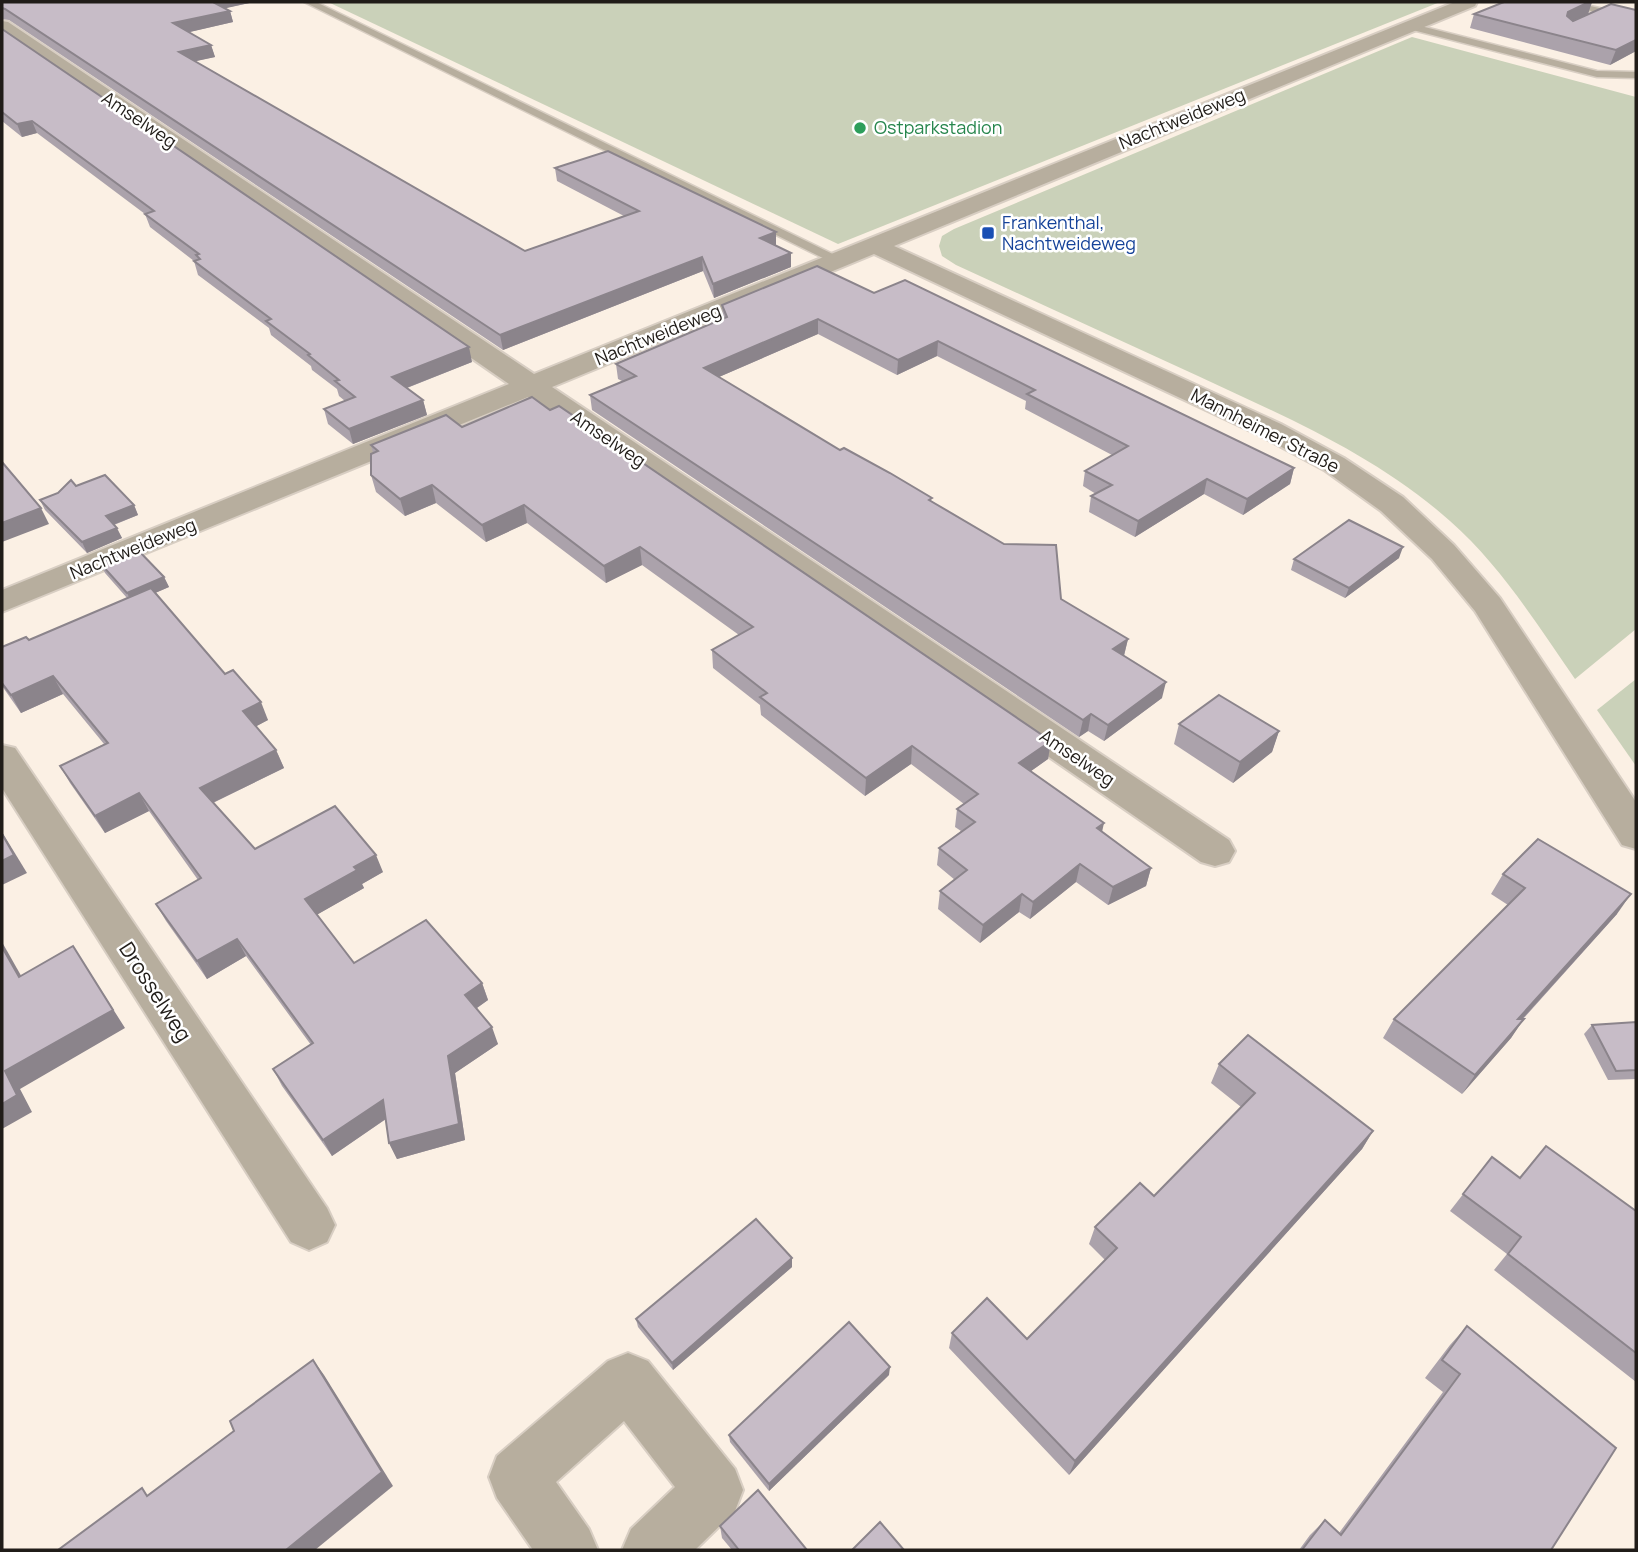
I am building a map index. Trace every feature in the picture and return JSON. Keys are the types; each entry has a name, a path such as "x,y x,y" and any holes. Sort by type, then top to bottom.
{"street":[{"name":"Nachtweideweg","path":"2,602 1469,2"},
{"name":"Amselweg","path":"2,26 1215,851"},
{"name":"Mannheimer Straße","path":"874,245 1271,430 1334,464 1392,505 1444,552 1488,606 1636,834"},
{"name":"Drosselweg","path":"2,758 309,1225"},
{"path":"568,1550 518,1476 628,1381 714,1490 652,1550"}],"lane":[{"path":"309,2 838,260"},
{"path":"1560,2 1636,19"},
{"path":"1594,18 1606,12"},
{"path":"1409,26 1597,74 1636,75"}],"green space":[{"name":"Ostparkstadion","path":"328,2 1440,2 838,244"},
{"path":"1412,37 1636,97 1636,629 1575,679 1517,596 1468,538 1392,476 1297,422 956,265 942,256 939,246 942,236 954,229"},
{"path":"1636,679 1636,766 1597,710"}],"building":[{"path":"2,2 213,2 230,11 173,23 211,45 179,52 525,251 639,211 555,168 608,151 776,232 760,238 791,253 713,284 702,257 500,335 2,8"},
{"path":"1504,2 1589,2 1568,12 1567,16 1573,21 1611,4 1636,10 1636,40 1616,50 1474,14"},
{"path":"2,29 469,347 392,377 423,400 349,429 324,409 355,397 335,381 339,380 266,321 271,319 194,261 200,259 196,255 199,254 145,214 154,211 32,121 17,124 2,112"},
{"path":"817,266 874,293 905,280 1294,468 1247,499 1207,479 1138,521 1091,496 1112,485 1085,471 1128,446 1027,394 1035,390 938,341 898,360 818,319 704,368 840,450 844,448 890,473 932,498 929,500 1004,544 1056,545 1061,599 1128,639 1113,649 1166,682 1108,725 1091,714 1083,720 590,395 636,376 616,364 727,317 722,305"},
{"path":"532,397 550,410 559,406 1051,741 1019,763 1104,823 1097,828 1151,868 1113,887 1080,864 1033,902 1022,894 983,925 940,891 967,870 939,848 975,822 957,809 978,794 912,746 866,778 760,697 767,693 712,650 753,627 640,547 604,566 524,505 482,525 432,485 400,499 371,475 371,454 378,451 371,445 446,415 462,427"},
{"path":"2,462 41,508 2,523"},
{"path":"105,475 134,505 106,516 117,528 82,542 40,500 58,493 71,480 76,486"},
{"path":"1349,520 1403,547 1349,588 1294,559"},
{"path":"136,548 164,577 127,593 100,563"},
{"path":"151,588 225,674 233,670 261,702 243,711 276,750 200,788 255,849 335,806 376,855 354,867 357,870 305,899 354,963 426,920 482,983 465,995 492,1027 448,1056 459,1124 389,1143 383,1100 323,1140 273,1069 313,1043 237,939 197,961 156,904 201,878 139,793 95,816 60,766 108,743 53,676 11,695 2,683 2,647 26,637 29,640"},
{"path":"1219,695 1279,731 1240,762 1179,724"},
{"path":"2,834 14,855 2,861"},
{"path":"1538,839 1631,894 1518,1019 1524,1019 1475,1075 1394,1019 1525,888 1503,874"},
{"path":"73,946 113,1010 5,1071 17,1095 2,1104 2,947 19,977"},
{"path":"1636,1022 1636,1070 1616,1071 1592,1025"},
{"path":"1248,1035 1373,1131 1075,1461 952,1333 987,1298 1027,1339 1117,1248 1095,1227 1140,1183 1154,1196 1255,1093 1219,1064"},
{"path":"1546,1146 1636,1211 1636,1353 1508,1254 1521,1237 1463,1194 1492,1157 1520,1178"},
{"path":"756,1219 792,1258 672,1363 636,1319"},
{"path":"849,1322 890,1367 769,1484 729,1435"},
{"path":"1467,1326 1616,1448 1551,1550 1302,1550 1325,1520 1341,1535 1460,1374 1442,1360"},
{"path":"313,1360 382,1472 286,1550 58,1550 142,1488 147,1496 234,1431 230,1421"},
{"path":"758,1490 807,1550 739,1550 720,1526"},
{"path":"880,1522 904,1550 852,1550"}],"place":[{"name":"Ostparkstadion","path":"860,128"},
{"name":"Frankenthal, Nachtweideweg","path":"988,233"}]}
